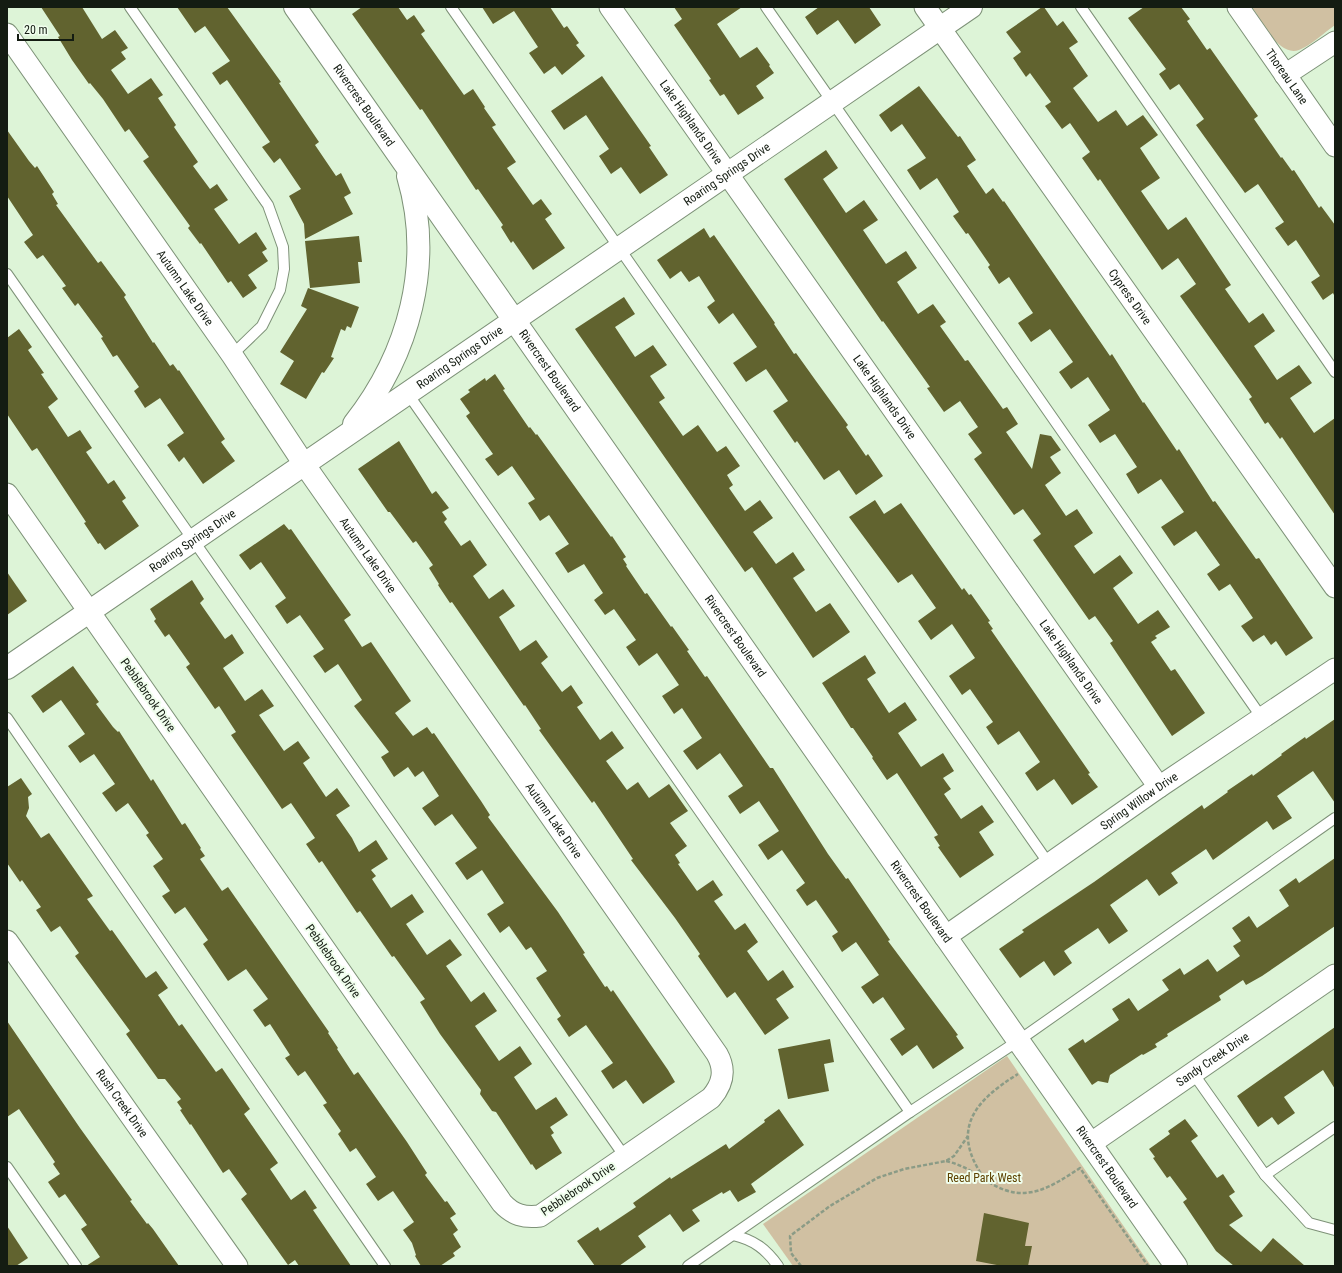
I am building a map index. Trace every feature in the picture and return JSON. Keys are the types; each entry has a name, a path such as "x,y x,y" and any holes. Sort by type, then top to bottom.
{"street":[{"name":"Rivercrest Boulevard","path":"295,7 945,937 1010,1046 1090,1144 1176,1266"},
{"name":"Lake Highlands Drive","path":"610,7 1159,787"},
{"name":"Cypress Drive","path":"925,7 1335,587"},
{"name":"Roaring Springs Drive","path":"7,668 972,7"},
{"name":"Thoreau Lane","path":"1238,7 1335,146"},
{"name":"Autumn Lake Drive","path":"7,34 232,355 304,464 717,1054 721,1061 722,1077"},
{"path":"1285,75 1335,42"},
{"path":"342,438 376,395 387,376 405,334 412,310 417,272 418,236 414,204 404,162"},
{"name":"Pebblebrook Drive","path":"7,494 502,1203 510,1211 519,1215 530,1217 540,1216 711,1098 720,1085 722,1077"},
{"name":"Spring Willow Drive","path":"945,937 1159,787 1335,669"},
{"name":"Rush Creek Drive","path":"7,941 237,1266"},
{"name":"Sandy Creek Drive","path":"1090,1144 1335,975"}],"lane":[{"path":"130,7 268,205 283,247 284,269 280,290 262,326 232,355"},
{"path":"451,7 1049,864"},
{"path":"766,7 1262,718"},
{"path":"1082,7 1335,372"},
{"path":"7,274 625,1157"},
{"path":"408,394 910,1112"},
{"path":"7,718 385,1266"},
{"path":"688,1266 910,1112 1010,1046 1335,818"},
{"path":"1193,1073 1265,1175 1309,1223 1335,1230"},
{"path":"1265,1175 1335,1127"},
{"path":"7,1167 76,1266"},
{"path":"733,1235 747,1238 760,1245 778,1266"}],"path":[{"path":"986,1180 973,1162 969,1150 968,1136 970,1122 976,1108 986,1098 1018,1074 1010,1046"},
{"path":"801,1266 792,1253 790,1236 813,1219 877,1178 904,1169 946,1161 954,1156 968,1136"},
{"path":"946,1161 958,1164 1007,1191 1026,1193 1041,1191 1080,1168 1148,1266"}],"green space":[{"path":"1252,7 1335,7 1335,25 1308,45 1299,50 1291,51 1284,48 1271,36"},
{"name":"Reed Park West","path":"1007,1056 1151,1266 793,1266 763,1224"}],"building":[{"path":"41,7 82,7 102,39 115,30 128,48 121,52 126,59 111,70 128,94 151,78 163,95 158,98 176,125 174,127 198,162 193,166 210,189 217,184 228,200 214,209 239,244 256,232 267,249 262,252 268,261 248,275 257,288 243,298 231,281 228,283 201,243 200,244 188,228 190,226 143,161 149,157 129,129 125,132 103,99 90,83 89,84 72,60 58,37 60,36"},
{"path":"177,7 227,7 281,82 279,83 319,142 315,145 336,176 341,173 351,193 344,197 353,214 305,239 304,224 289,196 301,189 280,158 274,163 262,147 270,142 227,80 220,85 212,73 230,61 205,26 195,33"},
{"path":"362,7 398,7 407,20 414,15 425,31 421,34 464,95 473,89 485,107 484,108 496,125 492,127 516,162 507,168 533,205 541,199 552,214 545,219 565,248 533,270 513,241 511,243 501,227 503,225 478,189 476,190 422,109 420,110 352,14"},
{"path":"482,7 550,7 564,28 567,26 579,43 576,45 585,56 562,75 555,66 544,74 529,53 538,47 514,11 493,24"},
{"path":"674,7 742,7 717,24 740,58 757,47 770,65 769,66 774,73 756,86 764,98 738,115 724,94 720,96 709,80 711,79 674,25 682,19"},
{"path":"819,7 869,7 881,25 855,44 838,20 817,35 805,17"},
{"path":"1044,7 1057,26 1063,21 1078,42 1069,48 1088,76 1073,88 1098,122 1116,110 1127,126 1143,115 1158,135 1140,148 1160,178 1141,191 1168,230 1186,217 1231,285 1225,289 1249,323 1263,313 1275,331 1254,346 1277,380 1299,365 1312,383 1290,398 1314,433 1335,418 1335,515 1282,437 1280,439 1268,422 1265,424 1249,399 1252,397 1180,296 1196,284 1178,258 1162,270 1100,179 1098,181 1082,158 1090,152 1070,123 1062,129 1045,106 1051,102 1030,73 1026,77 1013,58 1021,52 1006,32"},
{"path":"1144,7 1181,7 1190,19 1187,21 1207,50 1210,48 1258,116 1254,119 1281,158 1282,157 1292,171 1294,170 1319,208 1321,206 1335,225 1335,297 1333,293 1323,300 1311,282 1320,276 1296,240 1288,246 1275,228 1284,222 1258,184 1245,193 1196,125 1204,119 1179,84 1170,90 1159,74 1166,69 1128,18"},
{"path":"602,76 651,146 649,147 668,175 640,194 621,167 611,174 599,156 609,149 586,115 564,130 551,111"},
{"path":"919,86 958,137 960,136 976,160 967,166 986,194 993,188 1003,202 1004,201 1110,356 1112,354 1143,403 1144,402 1177,451 1179,449 1213,502 1215,501 1256,559 1259,558 1313,638 1286,656 1276,641 1271,645 1264,635 1253,642 1241,626 1253,618 1230,584 1219,591 1207,574 1220,565 1196,531 1174,546 1161,527 1184,512 1161,479 1138,494 1126,474 1137,467 1115,434 1100,443 1088,425 1110,410 1088,377 1071,389 1059,372 1073,362 1050,329 1031,342 1018,323 1033,313 1009,277 999,284 988,267 990,265 968,233 966,234 953,216 959,212 937,178 920,190 907,170 926,158 902,124 891,132 879,115"},
{"path":"7,130 29,161 35,168 37,166 54,192 52,194 58,204 56,205 98,263 101,261 126,295 124,297 153,343 154,342 170,366 173,364 178,371 179,370 225,439 221,442 235,461 203,484 184,457 179,462 167,445 184,433 160,398 145,408 134,391 139,387 117,355 113,357 101,338 103,337 78,303 75,306 62,288 66,286 43,255 37,259 24,242 33,235 7,196"},
{"path":"826,150 838,168 823,179 846,213 864,200 878,220 863,230 886,264 906,251 917,268 897,282 918,314 933,304 946,322 940,326 965,361 968,360 1003,409 1007,407 1018,424 1006,432 1032,469 1040,434 1051,436 1061,450 1050,457 1061,473 1045,485 1066,516 1077,509 1093,533 1074,546 1094,574 1120,555 1133,573 1113,588 1138,624 1158,610 1170,627 1155,636 1157,638 1151,642 1171,671 1175,669 1205,713 1172,736 1110,643 1113,641 1095,616 1089,620 1033,540 1041,534 1023,509 1014,515 974,459 982,453 968,434 978,427 960,401 944,412 927,388 930,387 883,321 882,322 784,179"},
{"path":"704,228 710,238 714,235 775,323 774,324 794,354 796,353 848,425 846,427 866,456 868,454 883,476 856,495 839,470 824,480 797,441 795,443 773,411 788,401 766,369 746,382 733,363 757,347 733,313 719,324 707,307 715,301 699,276 689,282 681,271 670,279 657,260"},
{"path":"359,236 362,262 358,262 360,283 310,288 305,241"},
{"path":"308,288 359,307 351,328 347,326 345,331 341,329 331,357 334,358 324,373 322,372 306,399 280,384 294,361 280,352 307,309 301,306"},
{"path":"624,297 635,314 615,327 635,357 653,345 667,365 650,376 665,398 659,402 683,436 698,425 717,452 726,446 740,466 727,475 733,485 729,488 745,511 760,500 773,518 753,532 776,564 793,552 805,570 793,578 816,612 830,603 850,632 813,658 752,567 745,572 575,329"},
{"path":"19,329 32,347 28,350 44,373 41,374 58,399 48,407 68,437 80,430 92,448 86,452 108,484 114,480 126,498 122,501 139,526 105,550 100,543 98,544 84,523 86,522 37,448 32,451 7,414 7,338"},
{"path":"495,374 505,389 503,390 529,428 530,427 536,435 537,434 611,537 612,536 626,557 623,559 627,565 626,566 645,594 647,593 671,627 672,626 689,650 687,651 705,677 707,676 770,768 773,768 828,854 846,879 848,878 890,940 888,941 958,1035 956,1036 964,1048 933,1069 917,1045 902,1056 890,1039 905,1029 883,997 873,1004 861,987 879,975 856,942 842,952 832,936 838,932 816,900 807,906 796,890 805,883 782,850 768,860 758,845 779,831 759,801 740,814 728,796 743,786 720,753 697,770 683,751 702,738 682,708 674,714 662,696 679,685 657,653 639,666 626,647 636,640 614,609 605,615 594,600 603,593 584,564 568,573 555,553 569,544 549,515 540,521 528,503 535,499 512,466 498,476 485,459 493,454 466,416 470,413 460,399 470,392 468,390 485,378 486,381"},
{"path":"399,441 432,494 436,491 449,508 442,512 447,519 444,522 461,546 470,540 487,565 473,576 489,599 503,589 515,606 499,617 520,651 536,640 548,657 541,663 562,692 571,685 583,703 577,707 600,740 612,731 624,748 606,761 627,790 638,782 649,798 669,784 688,811 670,823 687,846 675,855 680,863 678,864 697,891 713,880 723,895 714,901 735,930 745,923 758,942 747,951 768,981 783,970 794,987 776,999 789,1018 765,1035 735,992 727,998 698,956 700,954 675,918 631,860 633,859 594,801 592,803 539,730 541,729 525,705 524,706 452,602 450,603 429,568 433,565 416,541 413,543 390,512 388,512 358,469"},
{"path":"875,500 884,514 901,503 962,590 964,588 969,595 971,594 990,621 988,622 993,629 991,630 1090,773 1088,774 1098,787 1072,805 1054,779 1037,791 1025,773 1040,762 1019,731 998,745 986,727 993,722 970,689 962,695 949,676 975,658 952,624 931,640 918,621 936,608 912,574 898,583 849,517"},
{"path":"284,524 289,530 291,529 351,615 344,620 362,647 371,642 411,701 395,713 413,736 427,727 432,734 434,733 490,815 488,817 558,912 605,987 607,986 611,992 613,990 668,1070 675,1082 643,1104 626,1080 613,1089 601,1071 613,1063 586,1025 569,1037 557,1019 561,1016 536,978 547,971 531,947 526,950 509,926 500,933 487,914 504,903 482,870 467,880 455,863 477,848 452,814 435,826 422,808 439,796 423,771 415,777 408,767 394,777 381,757 389,752 354,706 362,700 338,664 325,673 313,656 324,649 300,615 287,624 275,606 286,598 261,562 250,570 239,555"},
{"path":"7,572 27,601 7,615"},
{"path":"192,580 204,599 200,603 225,639 232,634 244,653 223,668 245,701 262,689 274,706 259,715 284,751 298,741 310,758 303,763 326,797 337,788 350,806 336,815 352,838 359,852 376,840 388,859 371,870 376,876 372,879 391,908 412,894 424,912 406,924 427,955 450,939 462,955 446,966 471,1002 484,992 497,1011 475,1026 499,1061 520,1046 532,1064 514,1077 536,1110 556,1097 568,1115 550,1127 554,1133 551,1135 562,1153 536,1170 532,1164 531,1165 496,1112 492,1111 480,1094 481,1090 440,1034 420,1002 425,999 394,956 392,957 360,911 357,913 322,861 319,863 306,844 315,838 291,803 282,809 231,735 236,732 219,706 215,709 186,667 190,664 169,634 165,637 154,621 156,619 150,609"},
{"path":"865,655 876,673 867,679 889,713 905,702 917,720 898,733 921,767 943,753 954,771 943,778 951,789 944,794 961,819 982,805 994,822 979,832 994,855 960,878 938,847 940,846 934,837 938,835 897,773 887,780 822,683"},
{"path":"73,666 99,702 96,704 113,727 118,732 119,731 151,781 153,779 182,825 185,823 205,856 200,859 222,891 228,887 329,1032 328,1033 338,1048 337,1049 354,1075 358,1072 407,1142 427,1173 425,1175 456,1214 450,1218 458,1230 453,1234 461,1247 453,1253 455,1256 440,1266 421,1266 415,1256 412,1243 403,1230 414,1222 393,1191 378,1201 366,1184 376,1177 356,1148 350,1152 338,1134 341,1131 323,1105 327,1103 305,1071 298,1076 285,1058 290,1055 270,1024 265,1027 253,1010 268,999 246,969 228,981 203,944 208,940 185,907 175,914 162,896 170,891 153,866 163,859 146,835 149,833 128,803 116,812 102,793 115,784 94,754 80,763 68,746 85,734 61,700 43,713 31,696"},
{"path":"1335,719 1335,803 1313,771 1277,796 1292,818 1273,830 1267,821 1213,860 1206,849 1171,873 1178,883 1159,896 1147,879 1110,905 1128,931 1109,944 1098,928 1064,951 1072,963 1054,976 1044,961 1020,978 999,949 1024,932 1022,930 1094,882 1202,805 1204,809 1252,774 1253,776 1305,737 1306,739"},
{"path":"21,778 32,794 28,797 29,808 26,816 41,838 49,833 93,896 87,899 110,931 112,930 146,978 156,971 168,988 158,995 179,1026 182,1024 216,1072 222,1068 250,1109 244,1114 278,1163 270,1169 291,1200 305,1190 317,1208 313,1210 351,1266 299,1266 295,1260 288,1265 241,1199 247,1194 229,1169 223,1173 180,1110 182,1109 177,1102 181,1099 165,1079 158,1079 126,1034 130,1031 75,956 79,953 60,926 51,932 36,910 41,907 22,880 20,882 7,863 7,787"},
{"path":"1335,858 1335,926 1262,976 1246,985 1243,980 1219,996 1221,1000 1167,1034 1168,1036 1155,1044 1157,1047 1143,1055 1142,1054 1110,1075 1108,1083 1098,1081 1092,1085 1068,1049 1083,1039 1085,1043 1119,1020 1112,1009 1129,998 1138,1011 1169,990 1162,980 1180,968 1184,975 1208,959 1217,972 1240,956 1233,946 1241,941 1232,928 1249,916 1257,928 1289,906 1279,890 1296,878 1299,883"},
{"path":"7,1021 80,1128 132,1200 130,1201 147,1224 148,1223 153,1229 179,1266 86,1266 100,1257 81,1229 87,1225 65,1194 59,1198 48,1182 60,1174 53,1164 55,1162 19,1109 7,1117"},
{"path":"1335,1027 1335,1089 1323,1070 1284,1097 1295,1113 1278,1125 1272,1117 1258,1127 1237,1096"},
{"path":"830,1039 834,1062 824,1064 829,1091 788,1099 778,1049"},
{"path":"779,1109 804,1145 751,1184 756,1192 738,1202 730,1190 723,1194 722,1192 692,1210 700,1221 683,1232 670,1214 638,1236 646,1247 619,1266 595,1266 577,1241 598,1227 600,1231 636,1207 633,1203 670,1177 671,1179 726,1144 729,1149 765,1122 764,1120"},
{"path":"1185,1119 1198,1136 1191,1141 1217,1178 1223,1174 1235,1192 1229,1196 1243,1216 1229,1225 1261,1252 1273,1238 1305,1266 1234,1266 1216,1251 1183,1202 1187,1199 1170,1176 1167,1178 1153,1158 1155,1157 1149,1149 1170,1134 1168,1131"},
{"path":"984,1213 1029,1223 1025,1246 1032,1246 1028,1266 1002,1266 976,1261"},
{"path":"7,1226 28,1258 16,1266 7,1266"}]}
